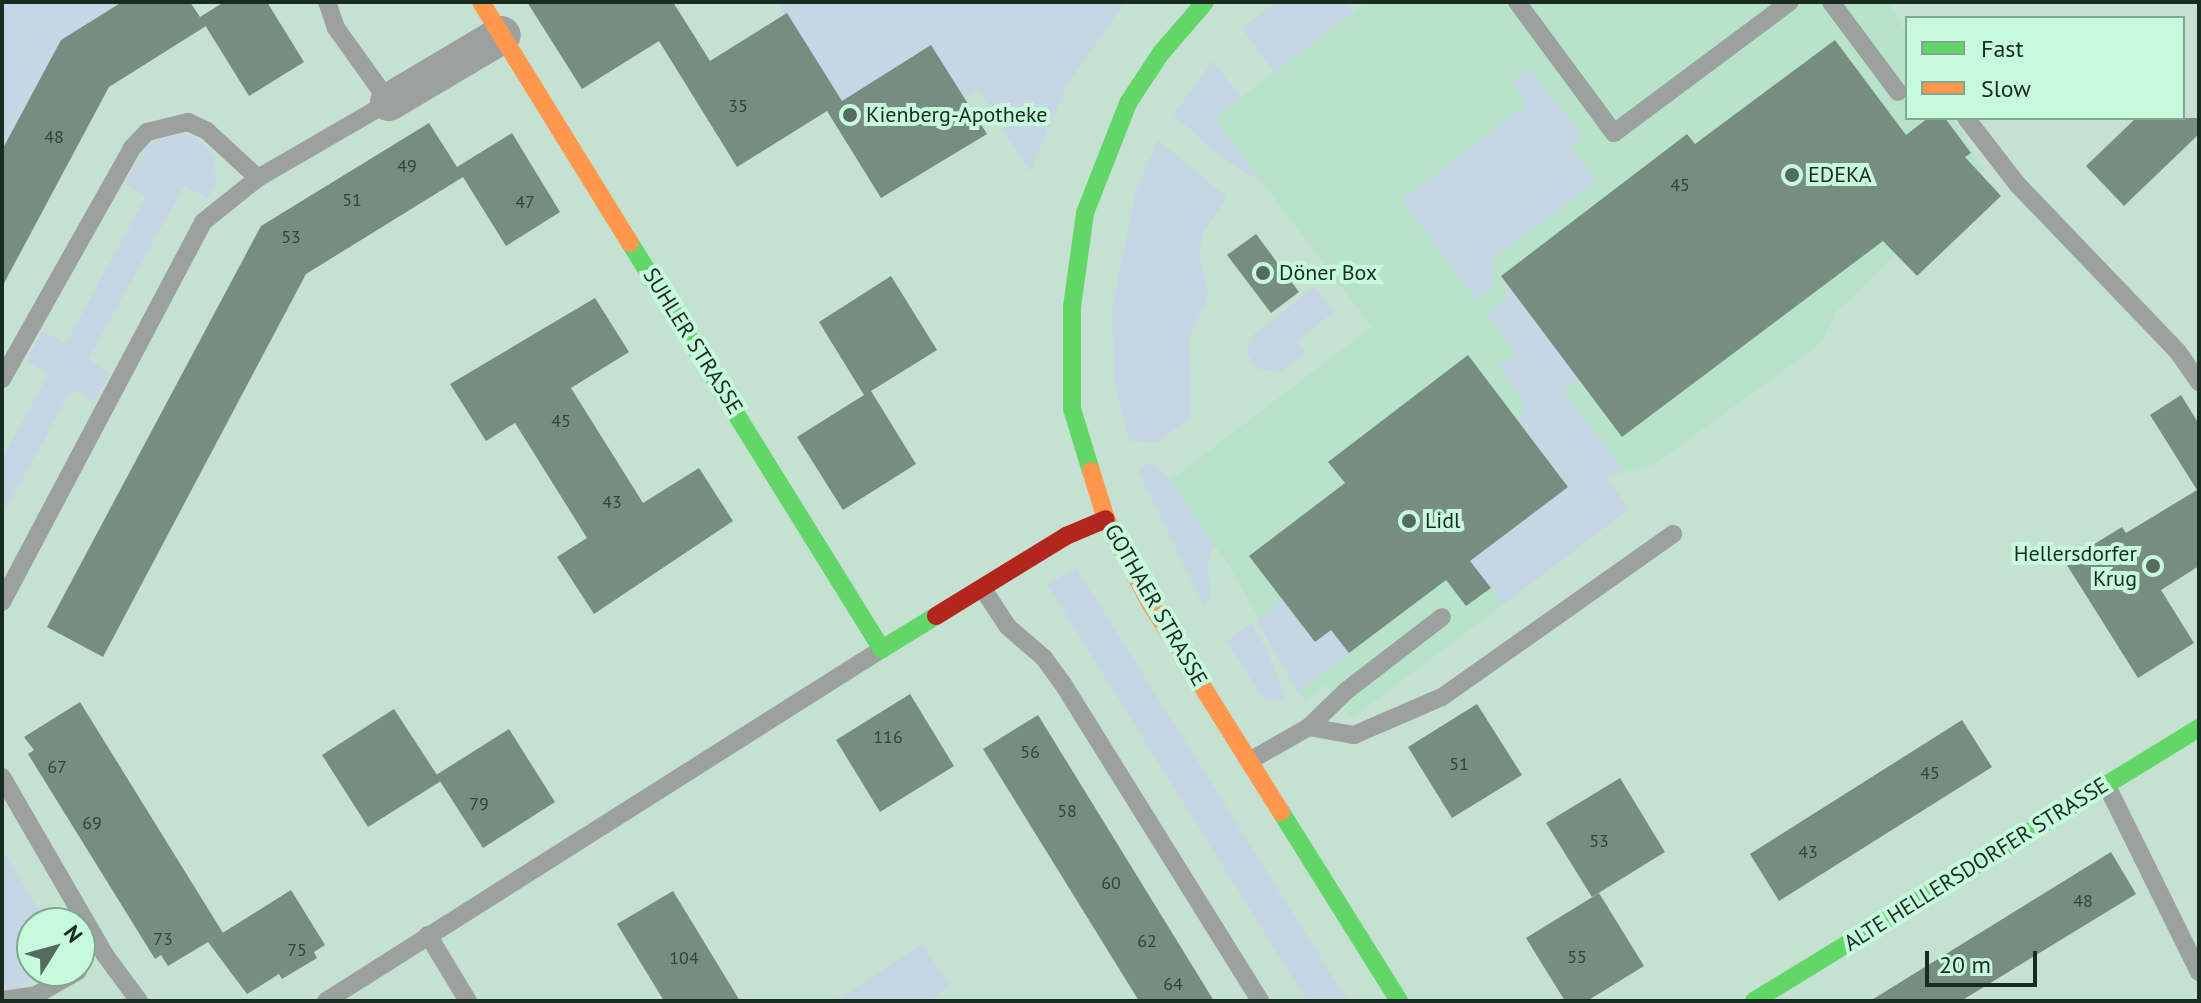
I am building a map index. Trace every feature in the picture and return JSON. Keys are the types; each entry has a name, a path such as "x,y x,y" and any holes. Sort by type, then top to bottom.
{"street":[{"name":"SUHLER STRASSE","path":"481,2 882,649"},
{"name":"GOTHAER STRASSE","path":"1205,2 1161,53 1128,103 1085,213 1072,307 1072,409 1106,519 1149,601 1399,1001"},
{"path":"389,102 502,35"},
{"path":"882,649 1066,536 1106,519"},
{"name":"ALTE HELLERSDORFER STRASSE","path":"1754,1001 2199,728"}],"lane":[{"path":"2,602 203,222 258,178 389,102 336,28 327,2"},
{"path":"1517,2 1614,133 1790,2"},
{"path":"1831,2 1898,92"},
{"path":"1968,120 2018,185 2178,352 2199,382"},
{"path":"2,379 132,148 147,132 188,122 207,131 258,178"},
{"path":"1309,727 1354,735 1442,697 1673,534"},
{"path":"983,589 1008,627 1044,658 1063,684 1260,1001"},
{"path":"1249,761 1309,727 1346,691 1442,617"},
{"path":"326,1001 882,649"},
{"path":"2,777 105,955 139,1001"},
{"path":"2106,784 2199,972"},
{"path":"428,935 468,1001"},
{"path":"96,960 105,955"},
{"path":"2,1000 36,995 50,987"}],"shaded area":[{"path":"2,2 122,2 56,43 66,60 37,84 2,150"},
{"path":"776,2 1125,2 1066,87 1030,172 978,89 964,98 931,46 842,101"},
{"path":"1276,2 1347,2 1354,12 1274,72 1242,28"},
{"path":"1367,2 1889,2 1905,31 1905,120 1955,120 1983,170 1836,312 1821,343 1653,465 1606,476 1629,509 1352,718 1326,685 1305,701 1229,565 1168,482 1372,327 1214,118"},
{"path":"1213,61 1241,98 1214,118 1262,182 1229,163 1173,115"},
{"path":"1530,69 1582,136 1570,148 1596,182 1493,258 1494,285 1477,301 1402,200 1527,104 1512,82"},
{"path":"184,133 196,138 214,156 216,182 208,198 184,186 88,359 110,373 94,401 71,390 2,517 2,459 49,373 26,361 43,331 66,343 146,196 124,184 144,150 156,140"},
{"path":"1158,140 1227,197 1204,232 1199,253 1209,296 1189,338 1191,417 1158,442 1129,441 1114,379 1112,309 1136,190"},
{"path":"1508,286 1579,379 1563,391 1624,470 1605,477 1629,509 1503,604 1470,561 1568,487 1516,417 1527,407 1499,366 1516,353 1487,314 1506,298"},
{"path":"1314,287 1334,312 1297,341 1306,353 1280,372 1255,368 1247,352 1253,335"},
{"path":"1147,462 1163,471 1214,544 1208,563 1210,599 1204,605 1138,472"},
{"path":"1077,569 1348,1001 1307,1001 1047,584"},
{"path":"1283,600 1315,642 1331,630 1349,653 1298,693 1257,620"},
{"path":"1251,623 1268,653 1286,699 1264,700 1227,641"},
{"path":"2,849 37,907 16,907 16,987 18,987 2,988"},
{"path":"922,944 950,985 930,1001 835,1001"}],"building":[{"path":"122,2 190,2 206,26 109,87 2,287 2,150 61,40"},
{"path":"224,2 267,2 304,62 249,96 200,17"},
{"path":"527,2 673,2 710,61 787,13 842,101 931,45 987,134 881,198 827,111 737,167 659,41 582,89"},
{"path":"1835,40 1906,135 1925,120 1946,120 1971,153 1965,157 2001,196 1917,276 1883,241 1622,437 1501,276 1687,134 1695,144"},
{"path":"2199,118 2199,134 2124,206 2086,166 2134,120"},
{"path":"429,123 457,167 512,133 560,212 506,246 463,177 306,274 103,657 47,627 261,226"},
{"name":"Döner Box","path":"1256,234 1299,292 1271,313 1227,255"},
{"path":"891,276 937,350 871,391 916,464 843,510 797,437 864,395 819,322"},
{"path":"595,298 629,352 571,388 643,503 699,468 733,521 594,614 557,557 587,538 515,423 486,441 450,384"},
{"name":"Lidl","path":"1468,355 1568,487 1470,561 1491,588 1466,606 1446,580 1349,653 1331,630 1315,642 1249,556 1345,483 1328,462"},
{"path":"2181,395 2199,424 2199,566 2161,590 2194,643 2138,678 2065,562 2122,527 2126,533 2197,490 2150,415"},
{"path":"910,694 954,766 880,812 836,740"},
{"path":"80,702 223,933 168,966 161,955 155,959 28,754 34,750 24,737"},
{"path":"1477,704 1522,775 1452,818 1408,747"},
{"path":"394,709 441,781 368,827 322,755"},
{"path":"1038,715 1214,1001 1139,1001 983,749"},
{"path":"1962,720 1992,767 1779,901 1750,854"},
{"path":"509,729 555,802 483,848 436,775"},
{"path":"1620,778 1665,852 1592,897 1546,823"},
{"path":"2111,852 2136,894 1961,1001 1870,1001"},
{"path":"291,890 325,945 314,952 317,958 282,979 279,974 247,994 208,942"},
{"path":"673,891 740,1001 664,1001 617,924"},
{"path":"1599,893 1644,966 1587,1001 1565,1001 1526,938"}],"traffic: fast":[{"path":"1091,471 1072,409 1072,307 1085,213 1128,103 1161,53 1205,2"},
{"path":"630,243 882,649 936,616"},
{"path":"1754,1001 2199,728"},
{"path":"1281,812 1399,1001"}],"traffic: slow":[{"path":"481,2 630,243"},
{"path":"1091,471 1106,519 1149,601 1281,812"}],"traffic: jam":[{"path":"936,616 1066,536 1106,519"}],"place":[{"name":"Kienberg-Apotheke","path":"850,115"},
{"name":"EDEKA","path":"1792,175"},
{"name":"Döner Box","path":"1263,273"},
{"name":"Lidl","path":"1409,521"},
{"name":"Hellersdorfer Krug","path":"2153,566"}]}
